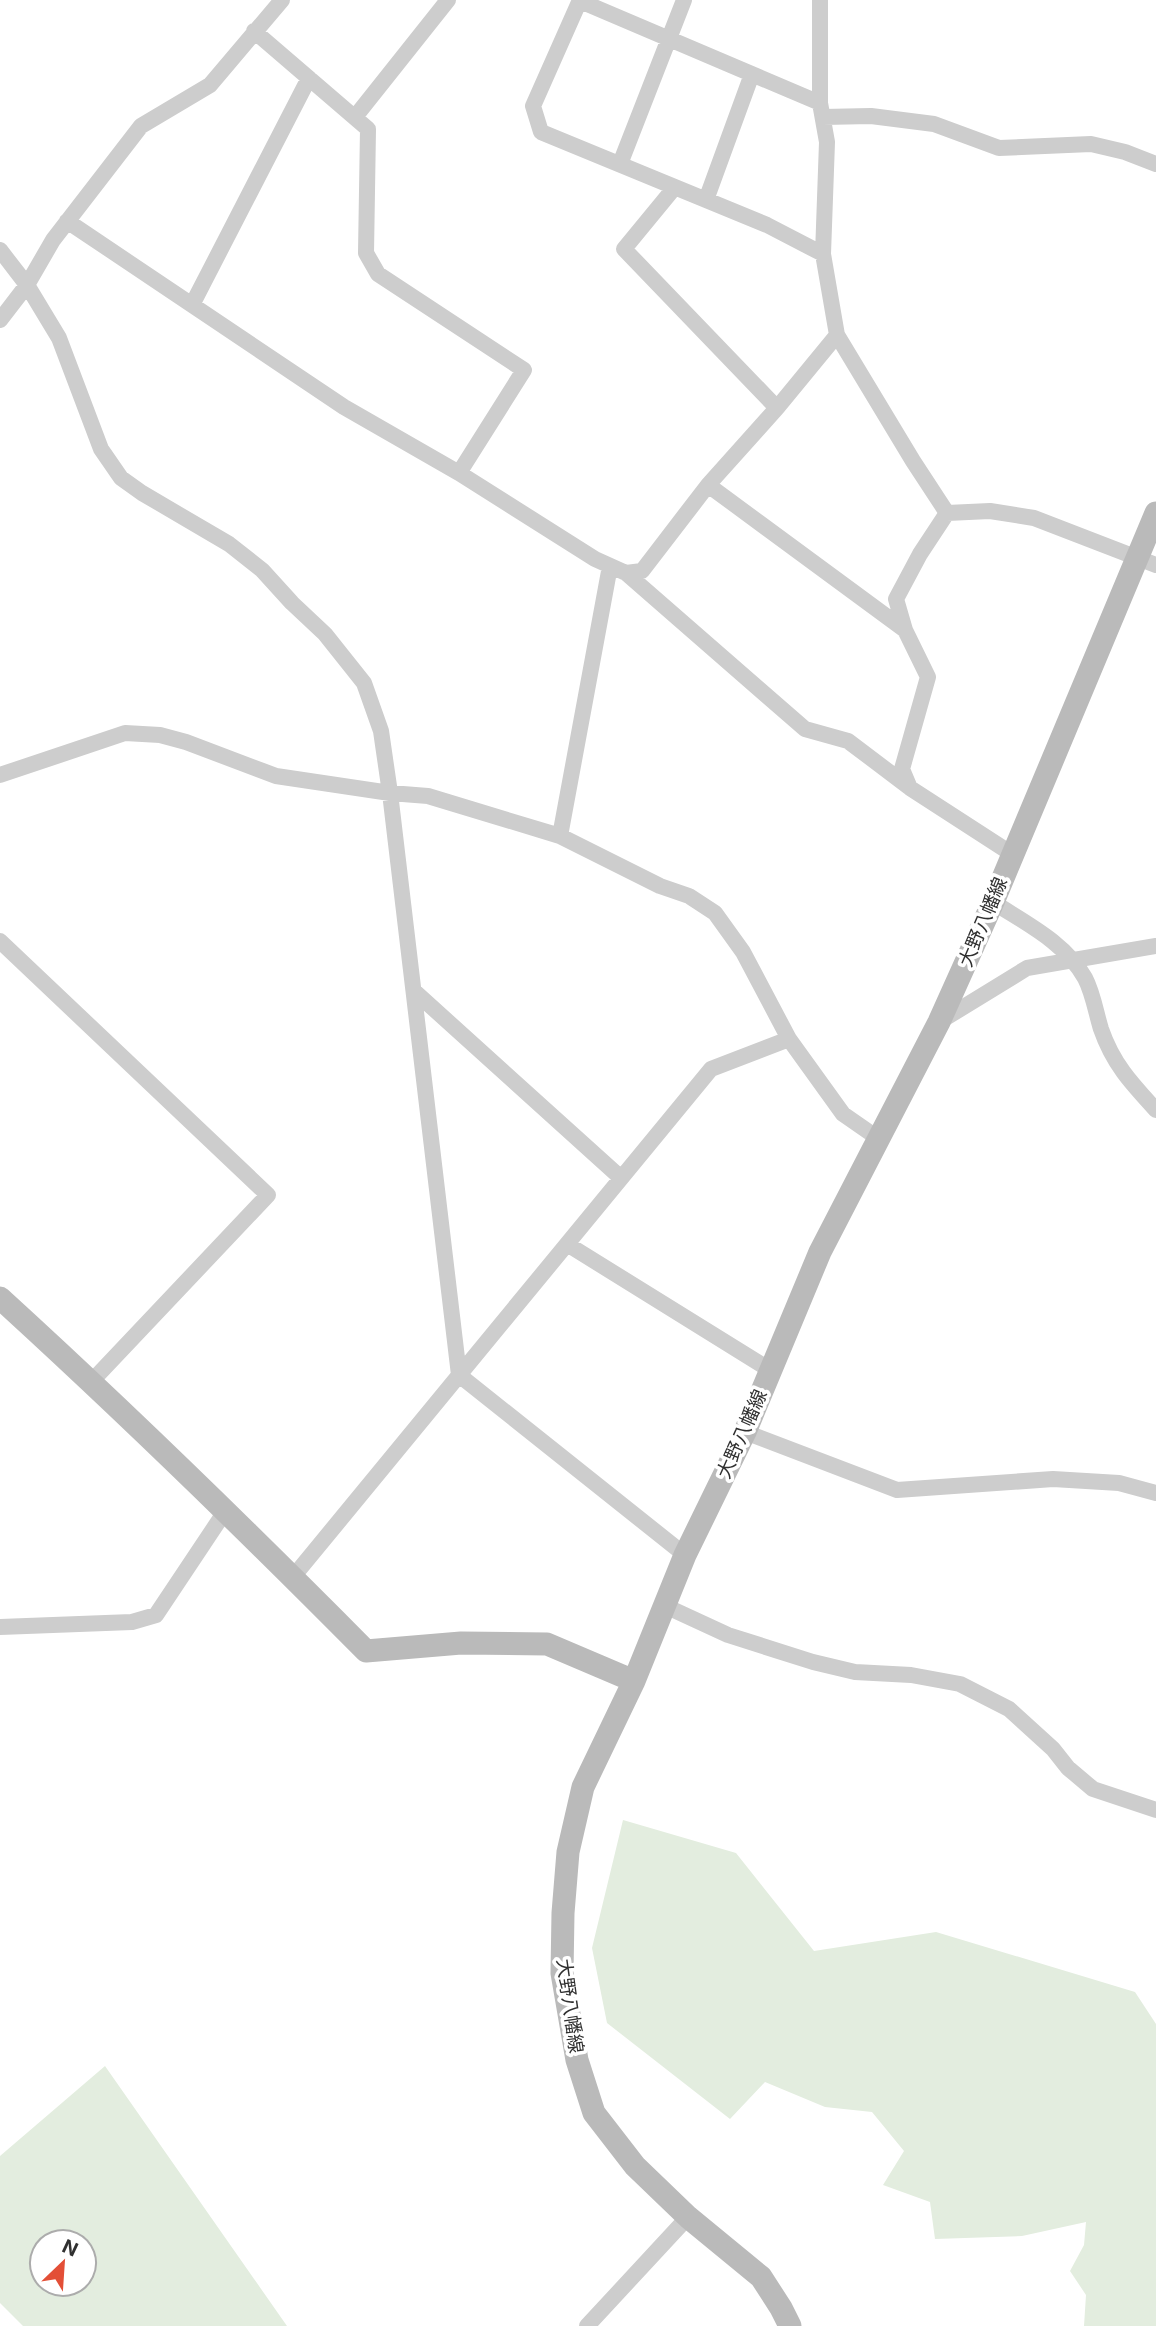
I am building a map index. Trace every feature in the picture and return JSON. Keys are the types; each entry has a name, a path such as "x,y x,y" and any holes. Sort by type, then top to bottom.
{"main road":[{"name":"大野八幡線","path":"790,2326 761,2277 688,2217 635,2166 594,2113 577,2060 562,1973 568,1852 583,1787 634,1681 685,1555 745,1432 820,1252 939,1022 993,902 1012,854 1146,561 1156,513"},
{"path":"0,1298 92,1381 226,1510 366,1651 461,1643 547,1644 634,1681"}],"street":[{"path":"0,320 27,285 67,220 141,126 210,85 282,0"},
{"path":"355,117 448,0"},
{"path":"823,254 767,225 541,131 533,106 580,0 752,74 822,110 934,124 999,148 1091,144 1125,152 1156,164"},
{"path":"620,164 684,0"},
{"path":"820,0 822,110 827,142 823,254 837,335 947,513"},
{"path":"254,31 368,128 366,253 378,274 524,370 459,473"},
{"path":"706,200 752,74"},
{"path":"192,304 309,78"},
{"path":"675,187 624,249 777,408"},
{"path":"67,220 344,407 459,473 595,559 626,573 806,729 848,741 910,789 1012,854"},
{"path":"0,250 27,285 59,338 101,449 121,478 229,544 262,570 325,634 364,682 381,731 390,793 459,1375 685,1555"},
{"path":"626,573 642,571 708,485 777,408 837,335"},
{"path":"708,485 905,630"},
{"path":"947,513 990,511 1034,517 1146,561"},
{"path":"910,789 902,769 928,677 905,630 896,599 920,554 947,513"},
{"path":"561,836 610,566"},
{"path":"0,775 125,733 160,735 276,776 428,796 561,836 660,886 689,896 715,913 743,952 789,1040 843,1114 879,1139"},
{"path":"993,902 1058,944 1085,978 1102,1033 1123,1074 1156,1110"},
{"path":"0,941 268,1195 92,1381"},
{"path":"939,1022 1027,968 1156,946"},
{"path":"414,991 621,1178"},
{"path":"293,1577 711,1069 789,1040"},
{"path":"566,1244 770,1370"},
{"path":"745,1432 897,1490 1054,1479 1119,1483 1156,1493"},
{"path":"0,1627 132,1622 156,1615 226,1510"},
{"path":"663,1605 728,1634 813,1662 855,1672 911,1675 960,1684 1009,1709 1093,1789 1156,1810"},
{"path":"587,2326 688,2217"}],"green space":[{"path":"623,1820 736,1853 814,1951 936,1932 1135,1992 1156,2024 1156,2326 1084,2326 1086,2295 1070,2271 1084,2245 1086,2222 1022,2236 935,2239 930,2202 883,2185 904,2151 872,2112 825,2107 765,2082 730,2119 607,2023 592,1948"},
{"path":"105,2066 287,2326 23,2326 0,2303 0,2156"}]}
